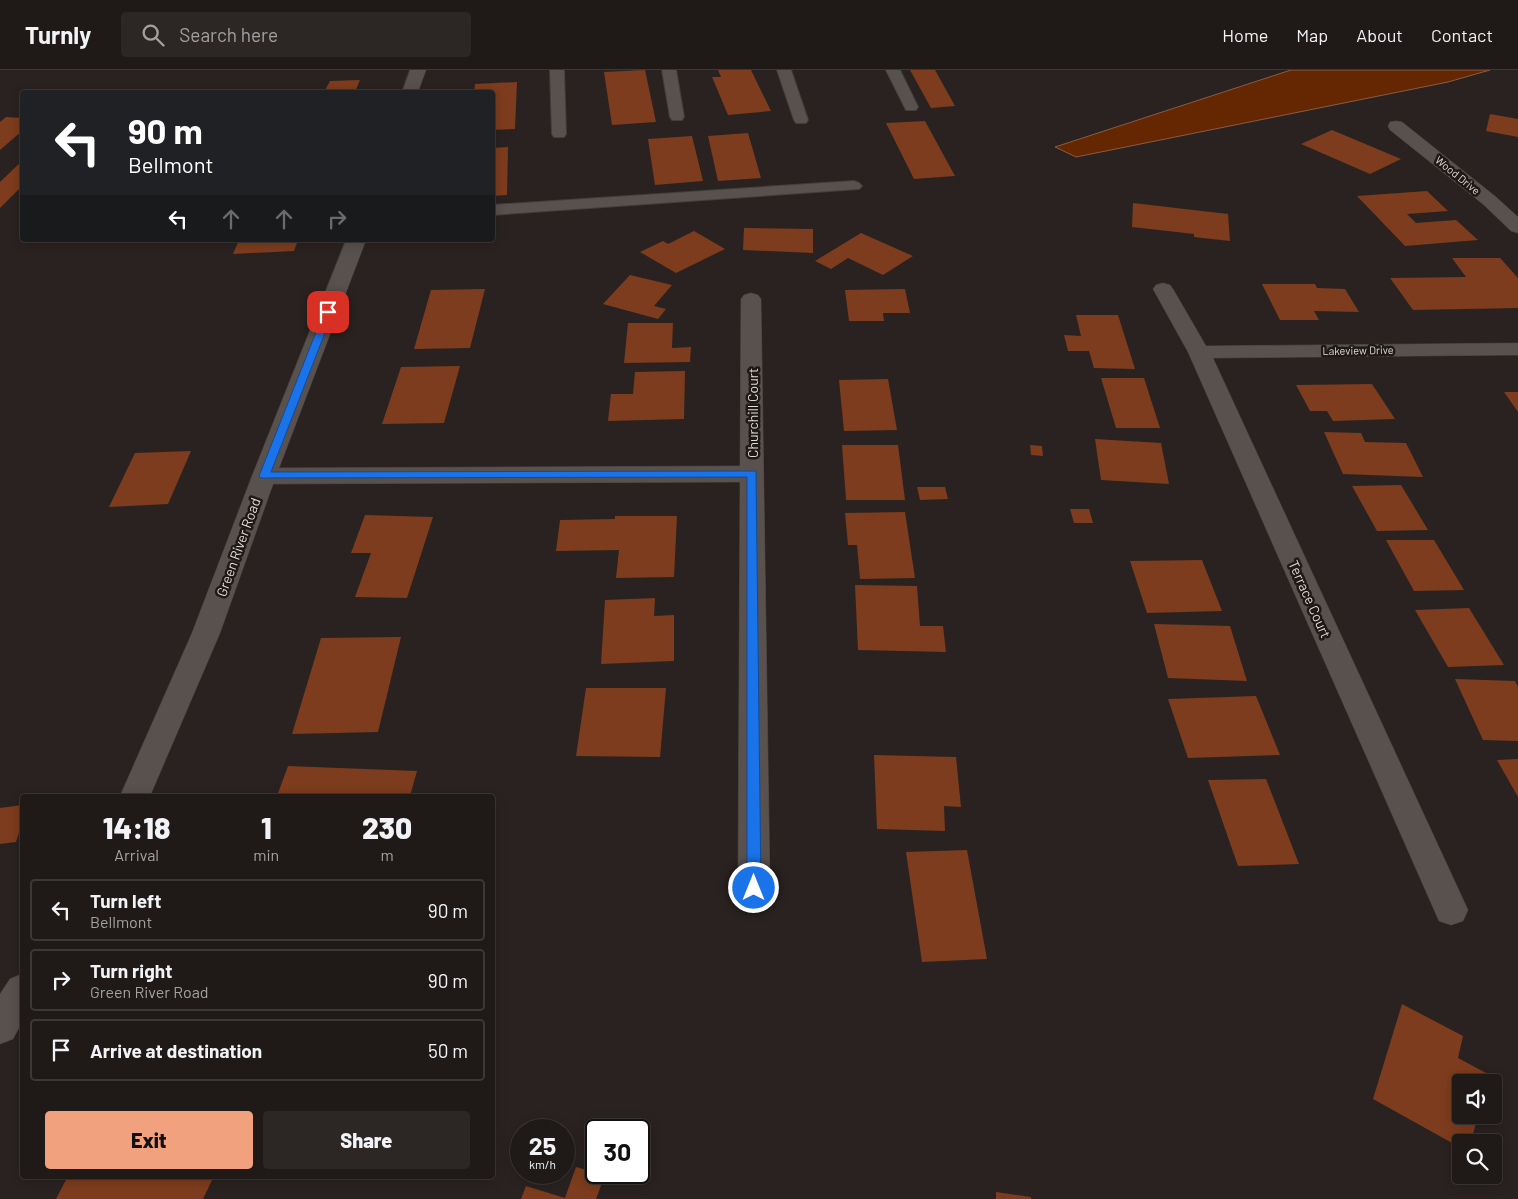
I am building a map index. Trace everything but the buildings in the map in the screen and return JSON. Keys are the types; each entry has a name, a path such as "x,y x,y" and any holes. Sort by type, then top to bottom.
{"street":[{"path":"411,90 418,70"},
{"name":"Wood Drive","path":"1396,126 1490,201 1518,228"},
{"name":"Green River Road","path":"136,794 206,633 264,476 355,242"},
{"name":"Terrace Court","path":"1164,290 1199,352 1451,910"},
{"name":"Churchill Court","path":"751,299 754,888"},
{"name":"Lakeview Drive","path":"1199,352 1518,348"},
{"path":"264,476 752,474"},
{"path":"0,1026 20,994"}],"lane":[{"path":"558,70 559,134"},
{"path":"669,70 677,117"},
{"path":"784,70 801,120"},
{"path":"893,70 911,107"},
{"path":"495,210 854,186"}],"shaded area":[{"path":"1291,70 1490,70 1448,82 1076,157 1055,147"}],"route":[{"path":"328,312 264,476 752,474 754,888"}]}
